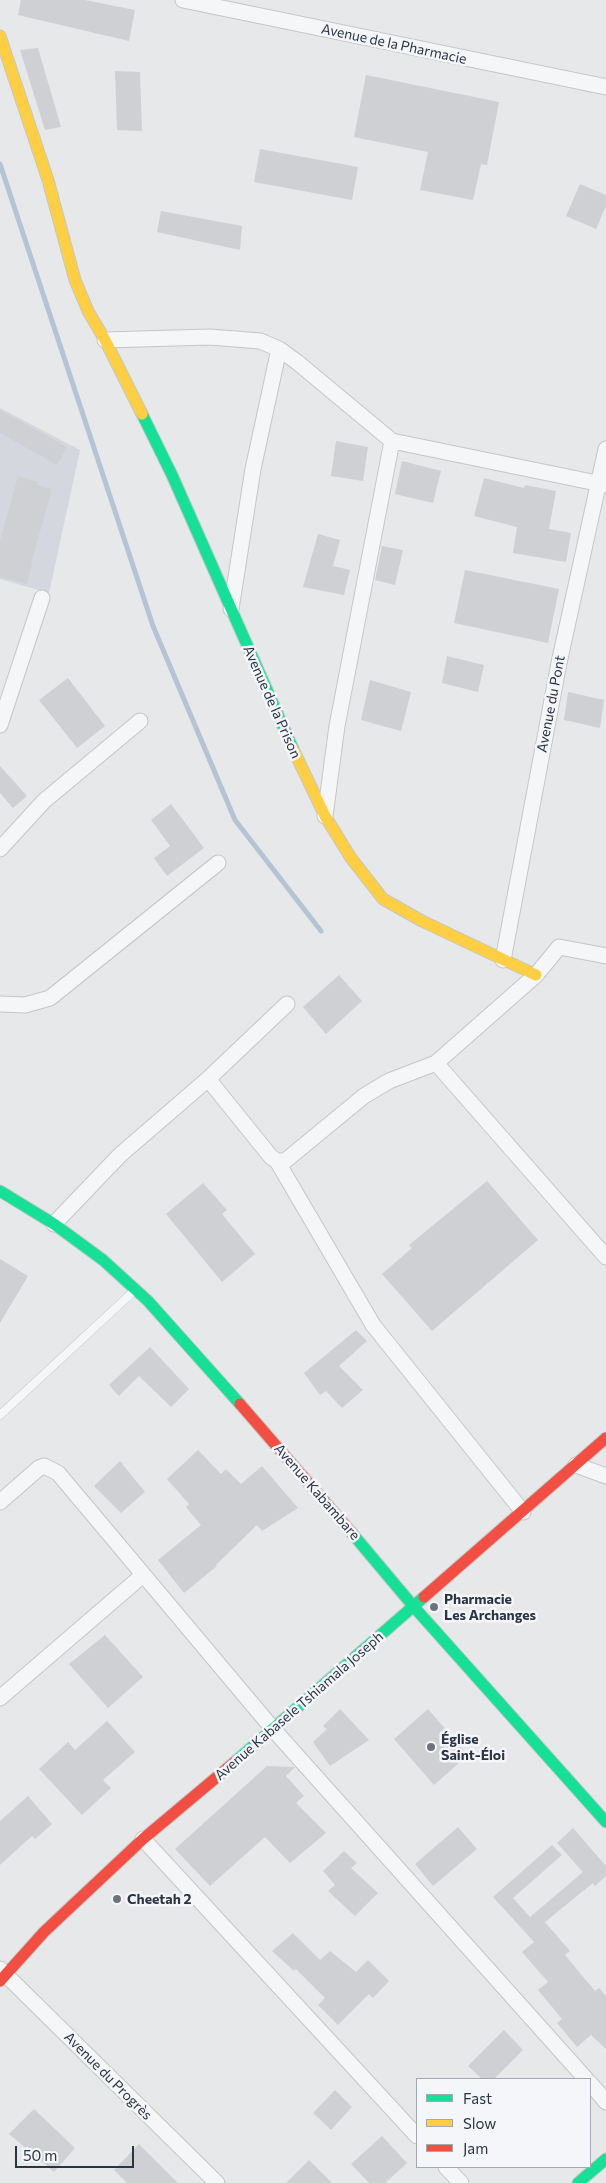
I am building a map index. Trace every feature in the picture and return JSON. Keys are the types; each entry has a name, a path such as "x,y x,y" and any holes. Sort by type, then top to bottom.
{"main road":[{"name":"Avenue de la Prison","path":"0,36 48,180 75,280 88,311 105,340 172,475 325,816 351,858 383,898 422,921 536,975"},
{"name":"Avenue Kabambare","path":"0,1191 54,1224 103,1260 136,1290 266,1433 414,1607 606,1822"},
{"name":"Avenue Kabasele Tshiamala Joseph","path":"2,1975 44,1932 143,1839 273,1730 606,1438"},
{"path":"578,2183 606,2159"}],"street":[{"name":"Avenue de la Pharmacie","path":"183,0 606,87"},
{"path":"105,340 210,337 260,341 279,349 297,362 392,441 602,484"},
{"path":"231,609 253,469 279,349"},
{"path":"325,816 336,726 392,441"},
{"name":"Avenue du Pont","path":"503,960 558,663 602,484 606,449"},
{"path":"0,725 6,684 42,598"},
{"path":"0,849 44,801 140,721"},
{"path":"0,1004 25,1005 50,998 218,863"},
{"path":"277,1161 284,1160 372,1091 389,1081 436,1063 536,975 559,948 606,956"},
{"path":"54,1224 120,1155 208,1079 286,1004"},
{"path":"436,1063 606,1257"},
{"path":"208,1079 271,1157 277,1161 373,1325 523,1512"},
{"path":"576,1465 606,1476"},
{"path":"0,1502 39,1468 49,1467 58,1473 273,1730 585,2078"},
{"path":"0,1698 143,1575"},
{"path":"143,1839 416,2135"},
{"name":"Avenue du Progrès","path":"2,1975 217,2183"},
{"path":"591,2084 606,2102"},
{"path":"447,2168 461,2183"}],"lane":[{"path":"0,1415 136,1290"}],"shaded area":[{"path":"0,408 80,450 49,593 0,579"}],"building":[{"path":"21,0 85,0 135,10 129,41 18,15"},
{"path":"38,48 61,127 45,130 20,50"},
{"path":"115,71 140,72 142,131 117,130"},
{"path":"366,75 499,102 487,165 481,164 473,200 420,190 428,152 354,137"},
{"path":"260,149 358,167 352,200 254,182"},
{"path":"580,184 606,195 606,206 596,229 566,216"},
{"path":"161,211 242,226 240,250 157,232"},
{"path":"0,410 67,447 57,465 0,433"},
{"path":"336,441 368,447 363,481 331,476"},
{"path":"402,461 441,471 433,503 395,494"},
{"path":"18,476 38,482 37,485 52,489 27,584 0,577 0,541"},
{"path":"484,478 524,488 525,485 556,491 549,529 571,533 566,562 513,553 517,527 474,516"},
{"path":"318,534 340,540 333,566 350,570 344,595 303,587"},
{"path":"382,546 403,550 395,585 375,580"},
{"path":"465,570 559,589 548,643 454,623"},
{"path":"447,656 484,665 478,692 442,683"},
{"path":"68,678 105,726 77,748 39,700"},
{"path":"370,680 411,692 401,731 361,720"},
{"path":"568,692 604,700 600,728 564,720"},
{"path":"0,766 27,796 13,808 0,793"},
{"path":"171,804 204,848 167,876 154,858 170,846 151,820"},
{"path":"339,975 362,1001 326,1034 303,1007"},
{"path":"487,1181 538,1240 432,1331 382,1274 412,1248 409,1245"},
{"path":"203,1183 227,1210 222,1214 255,1254 222,1282 166,1214"},
{"path":"0,1259 28,1276 0,1323"},
{"path":"356,1330 367,1341 339,1366 363,1390 342,1408 326,1391 320,1395 304,1373"},
{"path":"150,1347 189,1389 171,1407 139,1376 119,1396 109,1385"},
{"path":"198,1450 221,1474 226,1469 241,1484 262,1466 298,1508 262,1531 257,1525 217,1566 184,1593 158,1560 201,1525 186,1507 189,1504 167,1479"},
{"path":"120,1461 145,1492 121,1513 94,1486"},
{"path":"105,1635 143,1677 108,1708 69,1664"},
{"path":"340,1709 369,1740 330,1766 313,1742 327,1729 323,1726"},
{"name":"Église Saint-Éloi","path":"428,1709 468,1755 434,1785 394,1739"},
{"path":"107,1721 135,1752 103,1780 111,1788 82,1815 39,1769 68,1742 75,1750"},
{"path":"267,1766 295,1767 286,1776 304,1796 296,1803 326,1833 290,1863 265,1837 210,1886 175,1849"},
{"path":"28,1796 52,1824 35,1839 32,1836 0,1865 0,1821"},
{"path":"458,1827 477,1849 433,1886 415,1864"},
{"path":"573,1828 606,1866 606,1876 595,1886 593,1883 545,1922 570,1951 565,1955 595,1991 599,1988 606,1996 606,2049 591,2035 577,2047 557,2023 562,2019 538,1990 548,1982 522,1952 534,1942 493,1897 552,1845 562,1855 513,1898 530,1917 583,1872 557,1843"},
{"path":"344,1851 357,1863 351,1868 378,1893 355,1916 328,1891 335,1885 323,1871"},
{"path":"293,1933 320,1960 330,1951 356,1972 368,1960 389,1981 373,1998 369,1994 338,2025 318,2005 325,1998 296,1969 294,1971 272,1951"},
{"path":"504,2030 523,2050 495,2078 481,2078 468,2066"},
{"path":"335,2090 352,2107 331,2130 313,2113"},
{"path":"34,2109 75,2148 54,2172 9,2134"},
{"path":"382,2136 407,2163 385,2183 369,2183 351,2164"},
{"path":"139,2144 178,2183 127,2183 114,2170"},
{"path":"309,2160 332,2183 286,2183"}],"waterway":[{"path":"0,164 153,626 235,820 321,931"}],"traffic: fast":[{"path":"142,414 172,475 293,749"},
{"path":"0,1191 54,1224 103,1260 148,1301 240,1404"},
{"path":"351,1532 414,1607 606,1822"},
{"path":"236,1761 424,1597"},
{"path":"578,2183 606,2159"}],"traffic: slow":[{"path":"0,36 48,180 75,280 88,311 105,340 142,414"},
{"path":"293,749 325,816 351,858 383,899 422,921 536,975"}],"traffic: jam":[{"path":"240,1404 351,1532"},
{"path":"424,1597 606,1438"},
{"path":"0,1981 44,1932 143,1839 236,1761"}],"place":[{"name":"Pharmacie Les Archanges","path":"434,1607"},
{"name":"Église Saint-Éloi","path":"431,1747"},
{"name":"Cheetah 2","path":"117,1899"}]}
